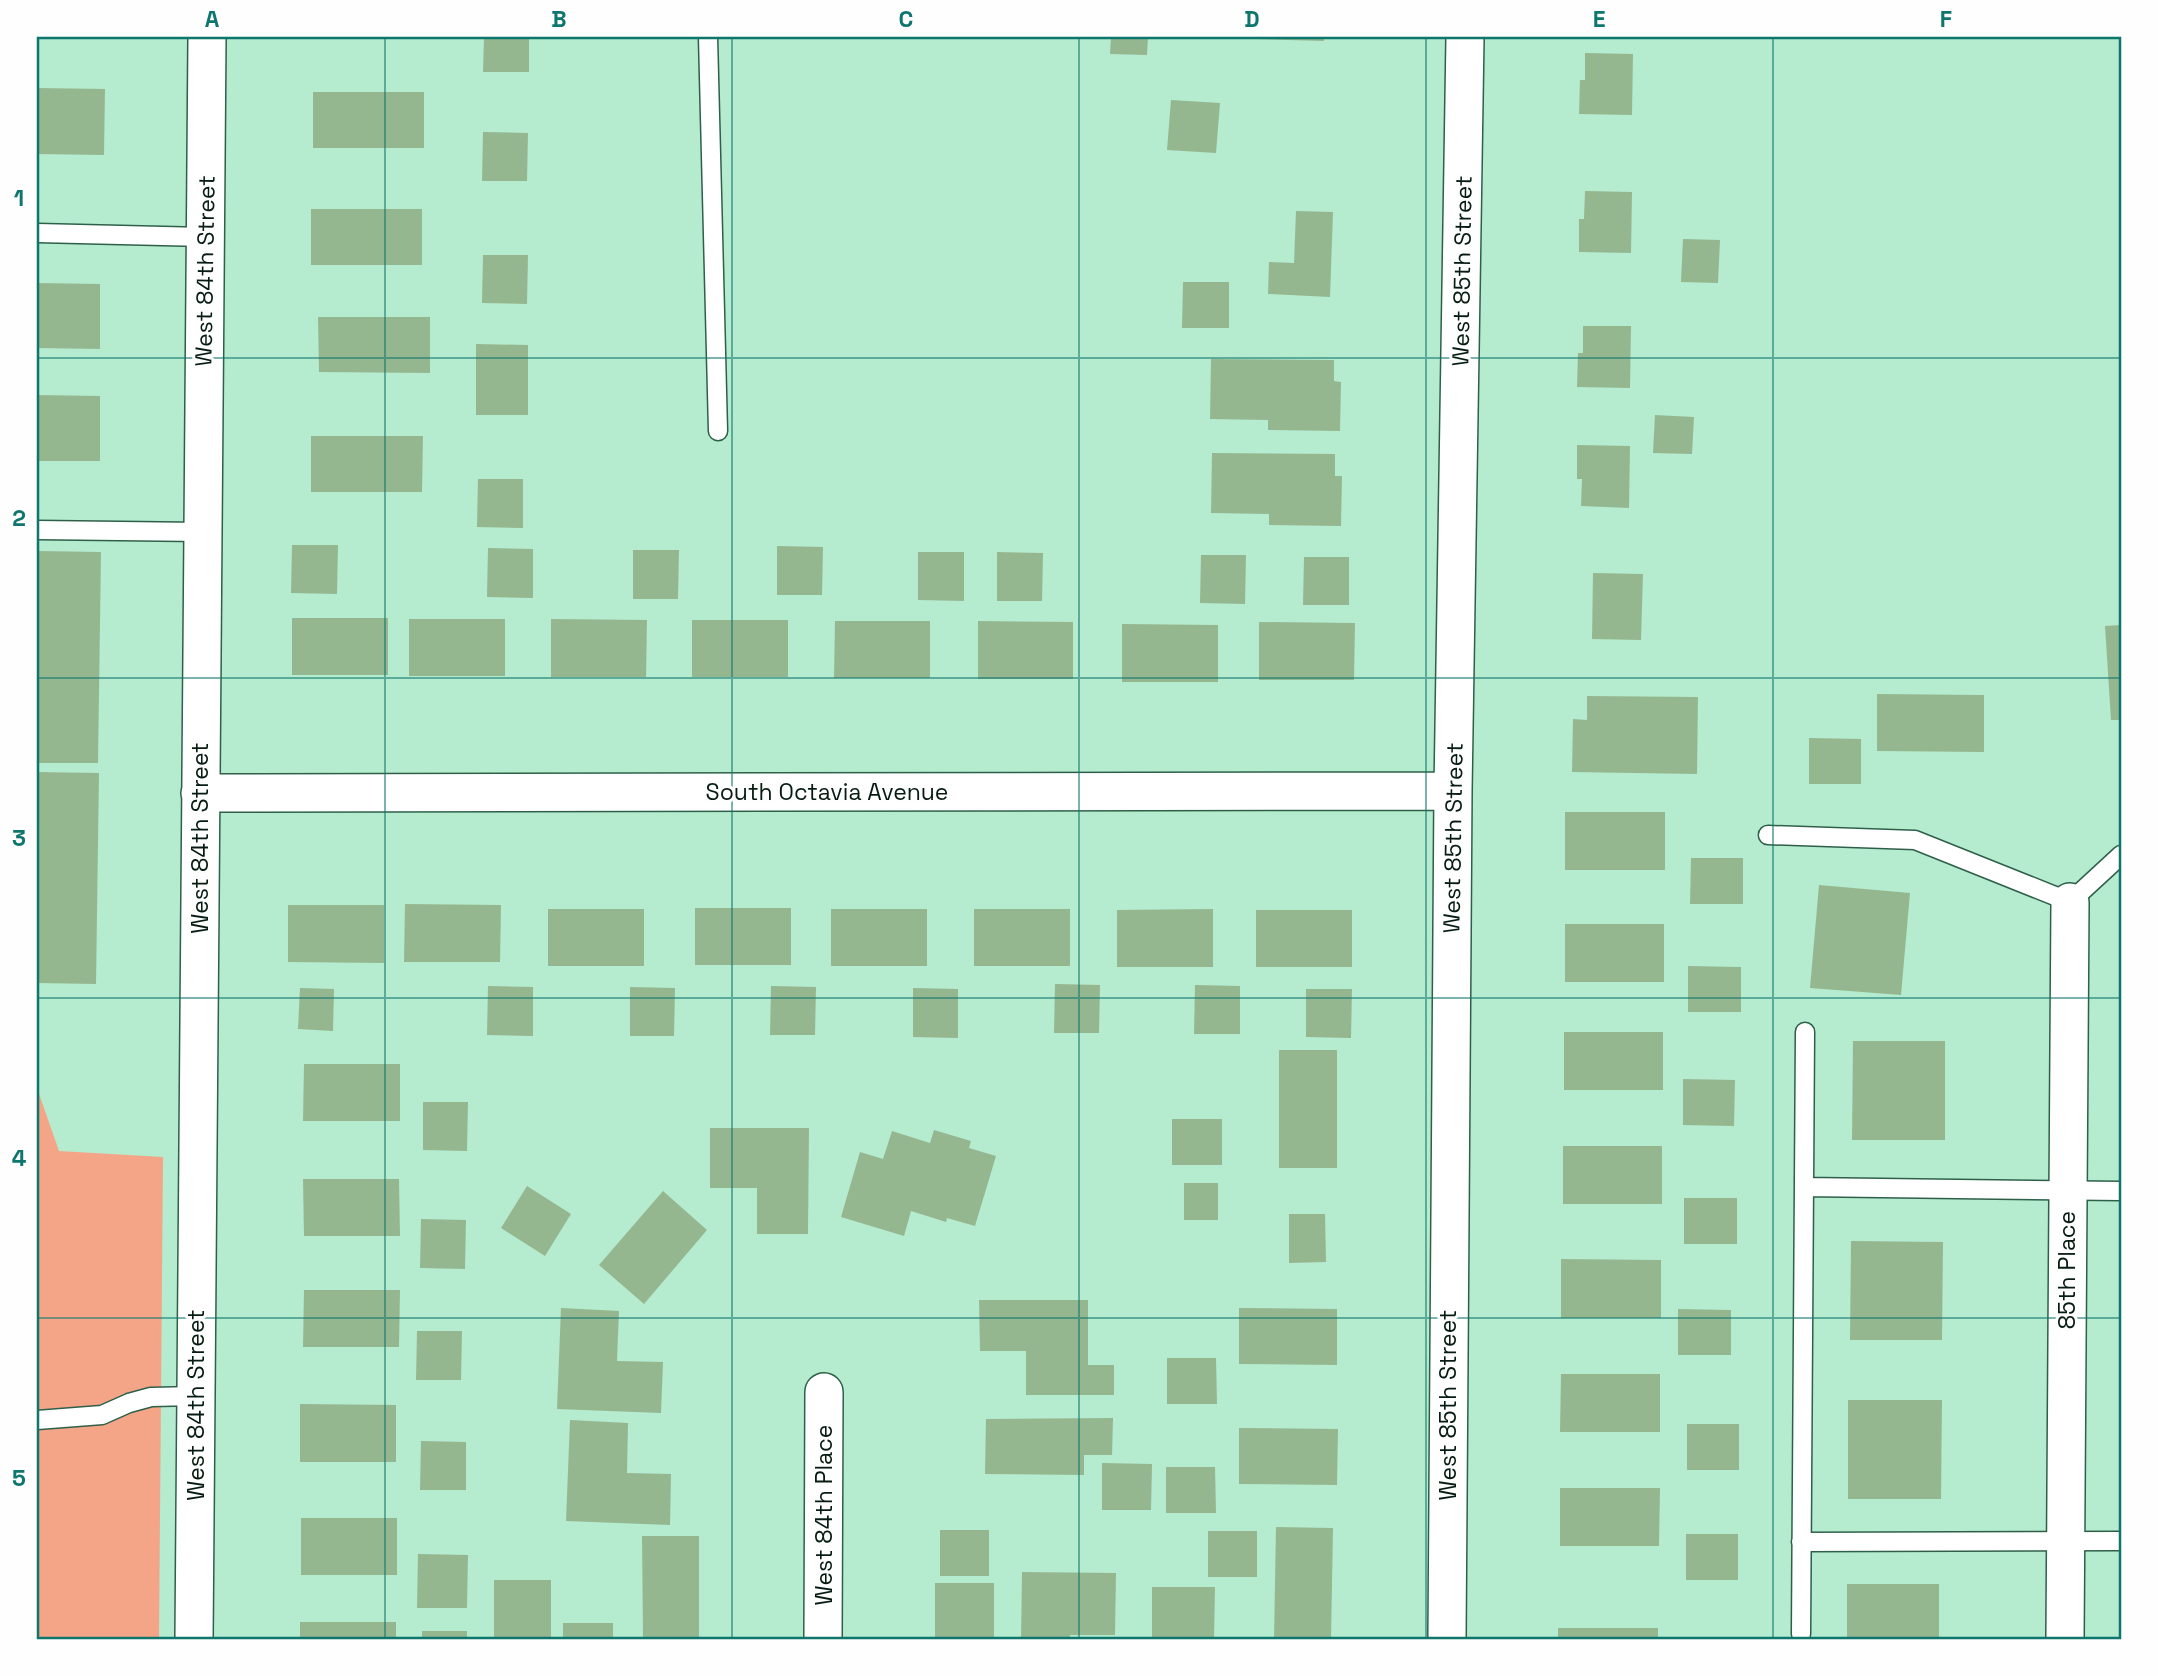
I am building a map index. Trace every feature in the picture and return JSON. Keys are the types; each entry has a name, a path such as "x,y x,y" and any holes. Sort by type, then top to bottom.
{"street":[{"name":"West 84th Street","path":"194,1639 207,37"},
{"name":"West 85th Street","path":"1447,1639 1453,791 1465,37"},
{"name":"South Octavia Avenue","path":"200,793 1453,791"},
{"name":"85th Place","path":"2065,1639 2070,902"},
{"name":"West 84th Place","path":"823,1639 824,1392"}],"lane":[{"path":"708,37 718,431"},
{"path":"37,233 205,237"},
{"path":"37,530 202,532"},
{"path":"1768,835 1915,840 2070,902 2121,855"},
{"path":"1801,1634 1805,1032"},
{"path":"1804,1187 2121,1191"},
{"path":"37,1420 102,1415 151,1397 196,1396"},
{"path":"1801,1542 2121,1541"}],"shaded area":[{"path":"37,1088 59,1151 163,1157 159,1639 37,1639"}],"building":[{"path":"484,37 529,37 529,72 483,72"},
{"path":"1111,37 1148,37 1147,55 1110,54"},
{"path":"1324,37 1324,41 1255,39"},
{"path":"1585,53 1633,54 1632,115 1579,114 1580,80 1585,80"},
{"path":"37,88 105,89 104,155 37,154"},
{"path":"313,92 424,92 424,148 313,148"},
{"path":"1171,100 1220,103 1216,153 1167,150"},
{"path":"483,132 528,133 527,181 482,181"},
{"path":"1585,191 1632,192 1631,253 1579,252 1579,219 1584,219"},
{"path":"311,209 422,209 422,265 311,265"},
{"path":"1296,211 1333,212 1330,297 1268,294 1269,262 1294,263"},
{"path":"1683,239 1720,240 1718,283 1681,282"},
{"path":"483,255 528,255 527,304 482,303"},
{"path":"1183,282 1229,282 1229,328 1182,328"},
{"path":"37,283 100,284 100,349 37,348"},
{"path":"318,317 430,317 430,373 319,372"},
{"path":"1583,326 1631,326 1630,388 1577,387 1578,353 1583,353"},
{"path":"476,344 528,345 528,415 476,415"},
{"path":"1211,359 1334,360 1334,381 1341,382 1340,431 1268,430 1268,420 1210,419"},
{"path":"37,395 100,396 100,461 37,461"},
{"path":"1655,415 1694,417 1692,454 1653,453"},
{"path":"311,436 423,436 422,492 311,492"},
{"path":"1577,445 1630,446 1629,508 1581,506 1582,479 1577,479"},
{"path":"1212,453 1335,454 1335,476 1342,476 1341,526 1269,525 1269,514 1211,513"},
{"path":"478,479 523,479 523,528 477,527"},
{"path":"292,545 338,545 337,594 291,593"},
{"path":"777,546 823,547 822,595 777,595"},
{"path":"488,548 533,549 533,598 487,597"},
{"path":"633,550 679,550 678,599 633,599"},
{"path":"37,551 101,552 98,763 37,763"},
{"path":"918,552 964,552 964,601 918,600"},
{"path":"997,552 1043,553 1042,601 997,601"},
{"path":"1201,555 1246,555 1245,604 1200,603"},
{"path":"1304,557 1349,557 1349,605 1303,605"},
{"path":"1593,573 1643,574 1641,640 1592,639"},
{"path":"292,618 388,618 388,675 292,675"},
{"path":"409,619 505,619 505,676 409,676"},
{"path":"551,619 647,620 646,677 551,677"},
{"path":"692,620 788,620 788,677 692,677"},
{"path":"835,621 930,621 930,678 834,678"},
{"path":"978,621 1073,622 1073,679 978,679"},
{"path":"1259,622 1355,623 1354,680 1259,680"},
{"path":"1122,624 1218,625 1218,682 1122,682"},
{"path":"2121,625 2121,720 2111,720 2105,626"},
{"path":"1877,694 1984,695 1984,752 1877,751"},
{"path":"1587,696 1698,697 1697,774 1572,772 1573,719 1587,720"},
{"path":"1809,738 1861,739 1861,784 1809,784"},
{"path":"37,772 99,773 96,984 37,983"},
{"path":"1565,812 1665,812 1665,870 1565,870"},
{"path":"1691,858 1743,858 1743,904 1690,904"},
{"path":"1819,885 1910,893 1901,995 1810,988"},
{"path":"405,904 501,905 500,962 404,962"},
{"path":"288,905 384,905 384,963 288,962"},
{"path":"695,908 791,908 791,965 695,965"},
{"path":"548,909 644,909 644,966 548,966"},
{"path":"831,909 927,909 927,966 831,966"},
{"path":"974,909 1070,909 1070,966 974,966"},
{"path":"1213,909 1213,967 1117,967 1117,910"},
{"path":"1256,910 1352,910 1352,967 1256,967"},
{"path":"1565,924 1664,924 1664,982 1565,982"},
{"path":"1688,966 1741,967 1741,1012 1688,1012"},
{"path":"1055,984 1100,985 1099,1033 1054,1033"},
{"path":"1195,985 1240,986 1240,1034 1194,1034"},
{"path":"488,986 533,987 533,1036 487,1035"},
{"path":"771,986 816,987 815,1035 770,1035"},
{"path":"630,987 675,988 674,1036 630,1036"},
{"path":"300,988 334,989 333,1031 298,1029"},
{"path":"913,988 958,989 958,1038 913,1037"},
{"path":"1306,989 1352,989 1351,1038 1306,1037"},
{"path":"1564,1032 1663,1032 1663,1090 1564,1090"},
{"path":"1853,1041 1945,1041 1945,1140 1852,1140"},
{"path":"1279,1050 1337,1050 1337,1168 1279,1168"},
{"path":"304,1064 400,1064 400,1121 303,1121"},
{"path":"1683,1079 1735,1080 1734,1126 1683,1125"},
{"path":"423,1102 468,1102 467,1151 423,1150"},
{"path":"1172,1119 1222,1119 1222,1165 1172,1165"},
{"path":"710,1128 809,1128 808,1234 757,1234 757,1188 710,1188"},
{"path":"934,1130 971,1141 969,1148 996,1156 975,1226 947,1218 946,1222 911,1211 904,1236 841,1217 860,1152 883,1159 892,1131 930,1143"},
{"path":"1563,1146 1662,1146 1662,1204 1563,1204"},
{"path":"303,1179 399,1179 400,1236 304,1236"},
{"path":"1184,1183 1218,1183 1218,1220 1184,1220"},
{"path":"527,1186 571,1214 545,1256 501,1228"},
{"path":"663,1191 707,1230 644,1304 599,1265"},
{"path":"1684,1198 1737,1198 1737,1244 1684,1244"},
{"path":"1289,1214 1325,1214 1326,1262 1289,1263"},
{"path":"421,1219 466,1220 465,1269 420,1268"},
{"path":"1851,1241 1943,1242 1942,1340 1850,1340"},
{"path":"1561,1259 1661,1260 1661,1318 1561,1318"},
{"path":"304,1290 400,1290 399,1347 303,1347"},
{"path":"979,1300 1088,1300 1088,1365 1114,1365 1114,1395 1026,1395 1026,1351 980,1351"},
{"path":"561,1308 619,1311 617,1361 663,1362 661,1413 557,1409"},
{"path":"1239,1308 1337,1309 1337,1365 1239,1364"},
{"path":"1678,1309 1731,1310 1731,1355 1678,1355"},
{"path":"417,1331 462,1331 461,1380 416,1380"},
{"path":"1167,1358 1216,1358 1217,1404 1167,1404"},
{"path":"1561,1374 1660,1374 1660,1432 1560,1432"},
{"path":"1848,1400 1942,1400 1941,1499 1848,1499"},
{"path":"300,1404 396,1405 396,1462 300,1462"},
{"path":"1113,1418 1112,1455 1084,1455 1084,1475 985,1474 986,1419"},
{"path":"570,1420 628,1423 627,1473 671,1474 670,1525 566,1521"},
{"path":"1687,1424 1739,1424 1739,1470 1687,1470"},
{"path":"1239,1428 1338,1429 1337,1485 1239,1484"},
{"path":"421,1441 466,1442 466,1490 420,1490"},
{"path":"1102,1463 1152,1464 1151,1510 1102,1510"},
{"path":"1166,1467 1215,1467 1216,1513 1166,1513"},
{"path":"1560,1488 1660,1488 1659,1546 1560,1546"},
{"path":"301,1518 397,1518 397,1575 301,1575"},
{"path":"1276,1527 1333,1528 1331,1639 1274,1639"},
{"path":"940,1530 989,1530 989,1576 940,1576"},
{"path":"1208,1531 1257,1531 1257,1577 1208,1577"},
{"path":"1686,1534 1738,1534 1738,1580 1686,1580"},
{"path":"642,1536 699,1536 699,1639 643,1639"},
{"path":"418,1554 468,1555 467,1608 417,1608"},
{"path":"1022,1572 1116,1573 1115,1635 1021,1639"},
{"path":"494,1580 551,1580 551,1639 494,1639"},
{"path":"935,1583 994,1583 994,1639 935,1639"},
{"path":"1847,1584 1939,1584 1939,1639 1847,1639"},
{"path":"1152,1587 1215,1587 1214,1639 1152,1639"},
{"path":"300,1622 396,1622 396,1639 300,1639"},
{"path":"563,1623 613,1623 613,1639 563,1639"},
{"path":"1558,1628 1658,1628 1658,1639 1558,1639"},
{"path":"422,1631 467,1631 467,1639 422,1639"}]}
